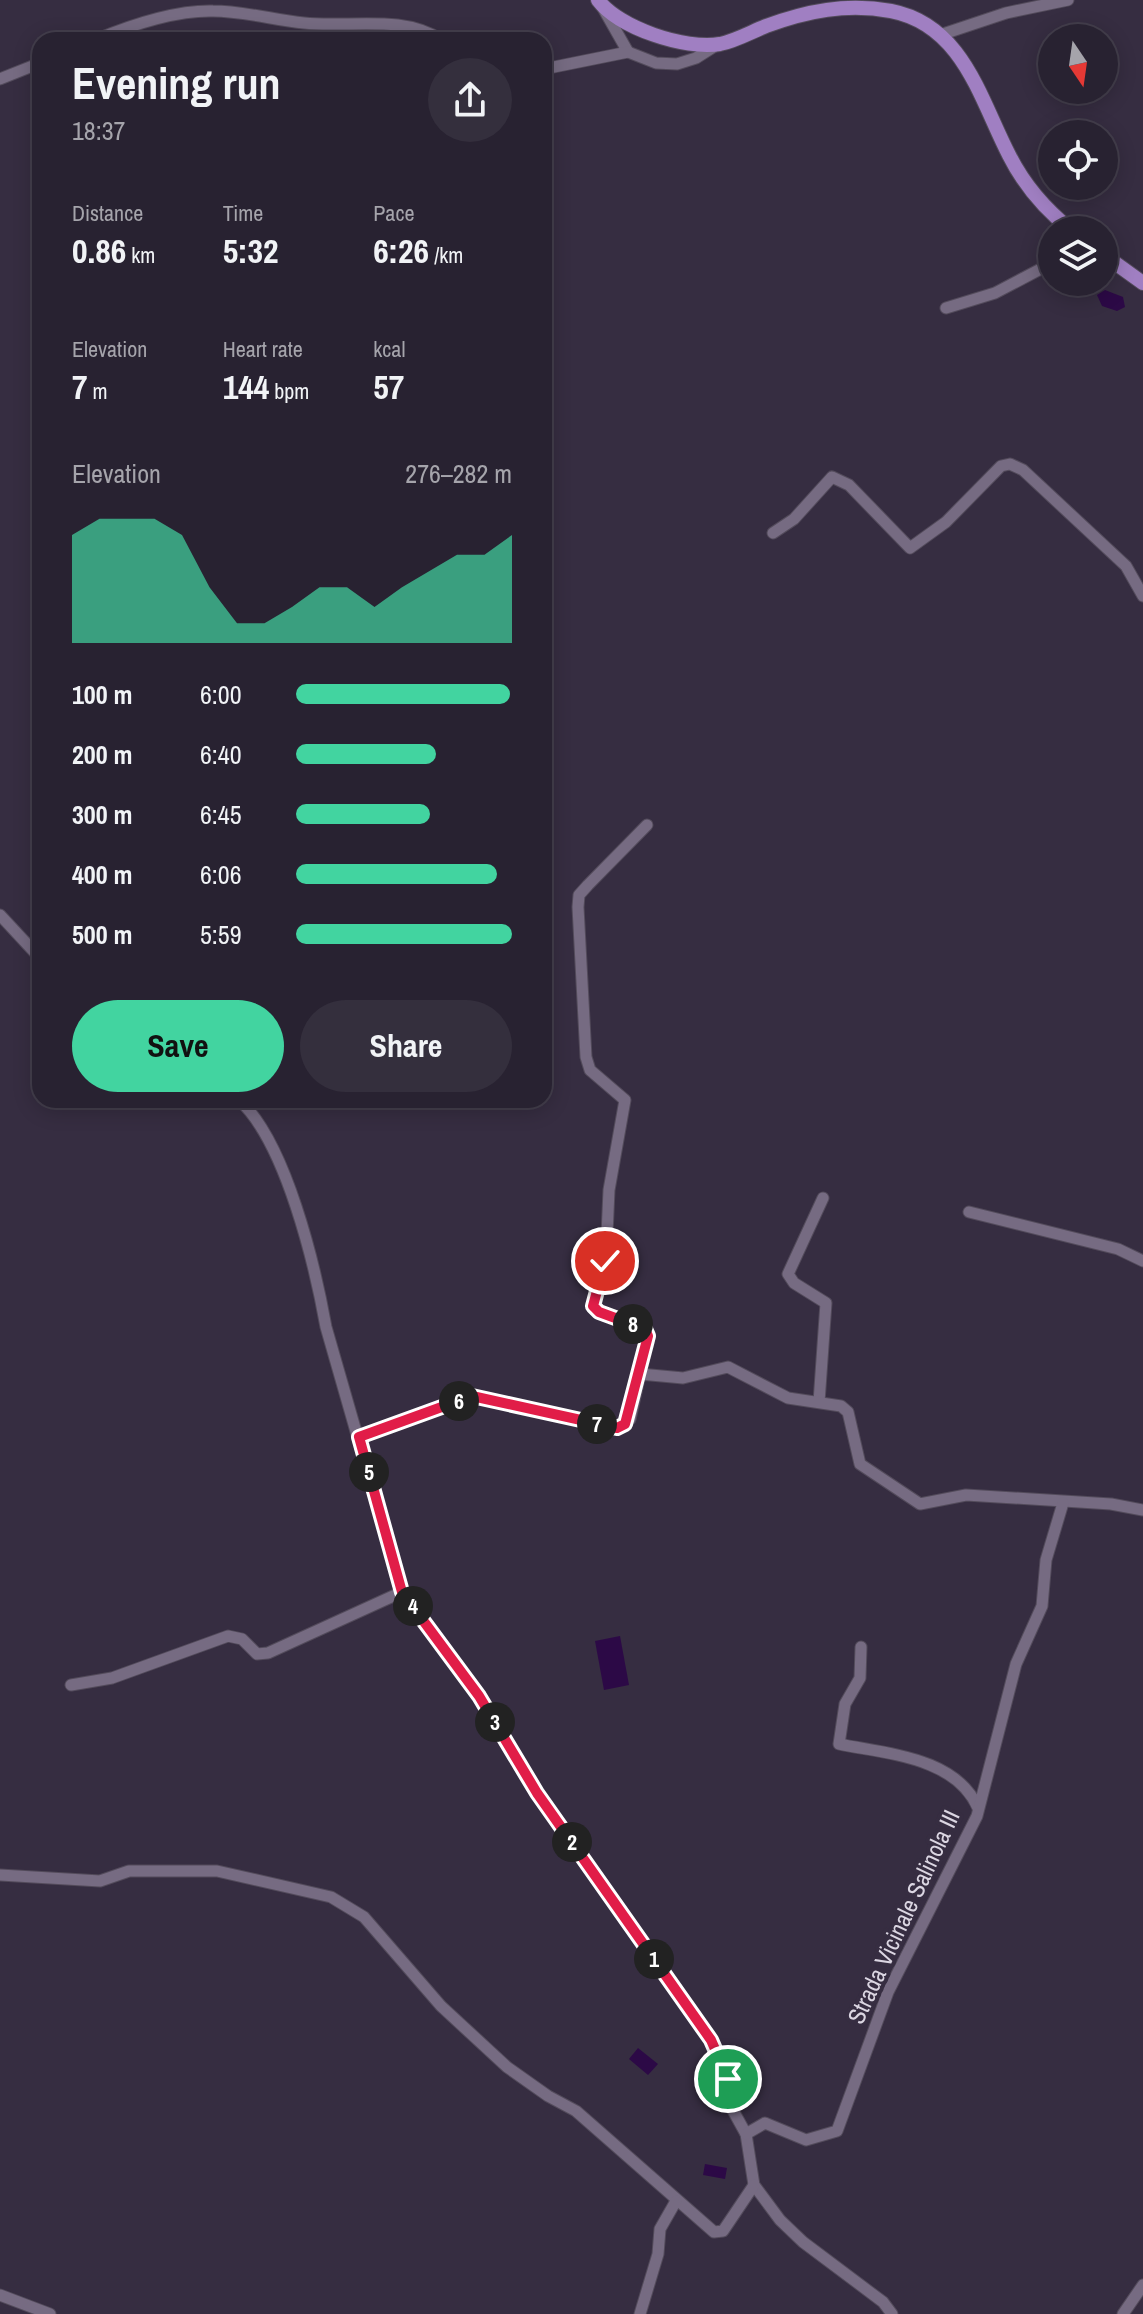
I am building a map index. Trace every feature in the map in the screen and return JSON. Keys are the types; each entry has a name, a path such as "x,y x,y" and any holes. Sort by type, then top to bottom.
{"main road":[{"path":"599,2 644,32 719,44 792,16 854,6 894,12 940,35 973,76 1024,181 1058,216"},
{"path":"1118,265 1143,283"}],"street":[{"path":"940,35 1006,13 1068,0"},
{"path":"599,2 628,52"},
{"path":"114,32 134,24 212,10 308,24 409,26 430,32"},
{"path":"552,67 628,52 656,63 677,64 696,58 719,44"},
{"path":"0,79 32,66"},
{"path":"946,308 995,293 1038,270"},
{"path":"773,533 794,519 832,477 842,479 910,548 946,522 1001,466 1010,464 1023,470 1126,566 1143,596"},
{"path":"359,1437 472,1396 617,1428 630,1419 648,1343 645,1329 599,1312 593,1306 606,1257 607,1203 625,1100 590,1070 586,1057 578,907 579,895 647,825"},
{"path":"0,915 32,949"},
{"path":"248,1108 274,1149 301,1227 319,1286 326,1327 402,1592 479,1696 537,1793 711,2040 728,2079 730,2105 746,2134 754,2185 788,2227 883,2302 892,2314"},
{"path":"819,1402 826,1303 794,1283 788,1274 823,1198"},
{"path":"969,1212 1118,1249 1143,1261"},
{"path":"640,1374 683,1378 728,1367 788,1398 841,1406 848,1412 860,1464 920,1504 966,1495 1111,1504 1143,1510"},
{"name":"Strada Vicinale Salinola III","path":"746,2134 765,2123 806,2140 837,2131 888,1992 978,1809 1016,1664 1042,1606 1046,1560 1063,1503"},
{"path":"71,1685 112,1678 228,1636 242,1639 257,1654 268,1653 402,1592"},
{"name":"Strada Vicinale Salinola III","path":"861,1647 860,1678 845,1704 839,1744 931,1763 971,1791 978,1809"},
{"path":"0,1875 100,1881 129,1871 217,1871 331,1897 364,1917 441,2006 507,2067 576,2111 714,2232 723,2231 754,2185"},
{"path":"640,2314 658,2254 660,2229 676,2201"},
{"path":"1123,2314 1143,2285"},
{"path":"0,2295 50,2314"}],"shaded area":[{"path":"1118,295 1123,297 1125,307 1117,311 1102,306 1097,296"},
{"path":"620,1636 629,1685 604,1690 595,1641"},
{"path":"638,2048 658,2064 648,2075 629,2059"},
{"path":"705,2164 727,2168 725,2179 703,2175"}],"route":[{"path":"605,1261 593,1306 599,1312 645,1329 648,1336 630,1419 625,1424 617,1428 472,1396 359,1437 402,1592 479,1696 537,1793 711,2040 728,2079"}]}
